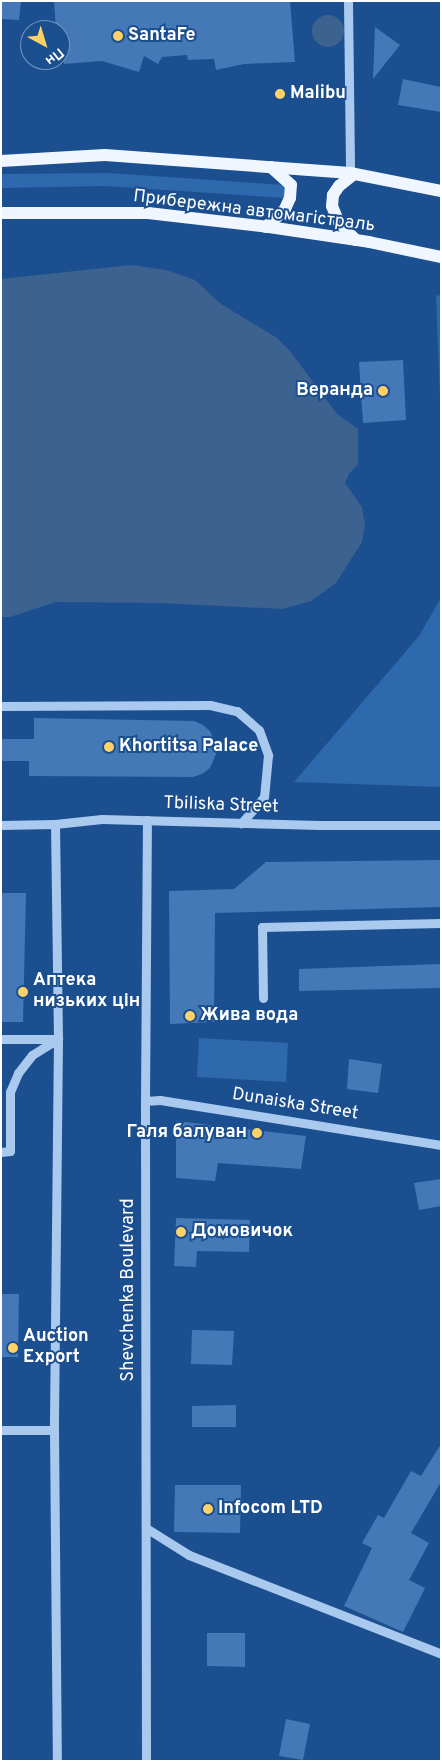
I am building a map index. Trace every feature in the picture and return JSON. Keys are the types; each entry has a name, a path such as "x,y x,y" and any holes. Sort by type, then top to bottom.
{"main road":[{"path":"1,161 105,155 352,173 441,191"},
{"path":"266,227 285,209 290,198 291,185 271,167"},
{"path":"352,173 333,195 332,206 338,221 356,240"},
{"name":"Прибережна автомагістраль","path":"1,213 148,213 356,240 441,257"}],"street":[{"path":"348,1 352,173"},
{"path":"1,706 210,705 238,711 259,730 268,755 264,797 241,823"},
{"name":"Tbiliska Street","path":"1,825 56,824 102,819 241,823 441,825"},
{"name":"Shevchenka Boulevard","path":"146,1761 145,1101 147,820"},
{"path":"56,824 58,1039 54,1430 57,1761"},
{"path":"264,998 262,927 441,923"},
{"path":"1,1039 58,1039"},
{"path":"1,1152 10,1151 5,1092 32,1055 58,1039"},
{"name":"Dunaiska Street","path":"145,1101 160,1100 441,1145"},
{"path":"1,1430 54,1430"},
{"path":"146,1528 189,1555 441,1654"}],"shaded area":[{"path":"328,15 339,20 344,31 339,42 328,47 317,42 312,31 317,20"},
{"path":"108,173 285,185 285,198 104,186 1,188 1,174"},
{"path":"131,265 166,270 195,280 221,304 277,338 290,351 337,414 358,429 358,464 349,474 345,483 362,507 365,525 362,542 336,583 311,601 283,609 159,603 56,602 10,617 1,617 1,279"},
{"path":"436,295 441,296 441,426"},
{"path":"441,598 441,787 294,782 419,636"},
{"path":"199,1038 288,1043 286,1082 197,1077"}],"building":[{"path":"1,1 21,1 19,20 1,19"},
{"path":"54,1 290,1 295,62 244,64 216,70 214,59 188,60 187,55 162,57 158,64 144,56 139,72 102,61 70,64 70,20 55,20"},
{"path":"375,27 400,45 373,79"},
{"path":"403,79 441,87 441,112 398,105"},
{"name":"Веранда","path":"403,360 406,420 363,423 359,362"},
{"name":"Khortitsa Palace","path":"34,718 194,721 210,731 216,745 216,754 210,768 202,774 193,777 29,776 29,761 1,761 1,739 34,739"},
{"path":"441,860 441,907 215,913 214,1022 170,1024 169,891 234,889 266,862"},
{"path":"1,893 26,893 23,1022 1,1022"},
{"path":"441,964 441,988 299,991 299,969"},
{"path":"349,1059 382,1064 378,1093 347,1089"},
{"path":"176,1121 306,1136 301,1169 218,1163 215,1181 176,1178"},
{"path":"441,1179 441,1206 419,1210 414,1183"},
{"path":"176,1218 250,1220 249,1252 197,1251 196,1267 174,1266"},
{"path":"1,1294 19,1294 18,1357 1,1357"},
{"path":"192,1330 234,1331 232,1365 191,1364"},
{"path":"236,1405 236,1427 192,1427 192,1406"},
{"path":"441,1444 441,1482 411,1533 429,1543 409,1580 425,1588 403,1632 344,1606 372,1548 362,1543 378,1515 384,1518 411,1471 421,1476"},
{"name":"Infocom LTD","path":"175,1485 241,1485 240,1533 174,1532"},
{"path":"207,1633 245,1633 245,1667 207,1666"},
{"path":"286,1719 310,1724 303,1760 279,1756"}],"place":[{"name":"SantaFe","path":"118,36"},
{"name":"Malibu","path":"280,94"},
{"name":"Веранда","path":"383,391"},
{"name":"Khortitsa Palace","path":"109,747"},
{"name":"Аптека низьких цін","path":"23,992"},
{"name":"Жива вода","path":"190,1016"},
{"name":"Галя балуван","path":"257,1133"},
{"name":"Домовичок","path":"181,1232"},
{"name":"Auction Export","path":"13,1348"},
{"name":"Infocom LTD","path":"208,1509"}]}
